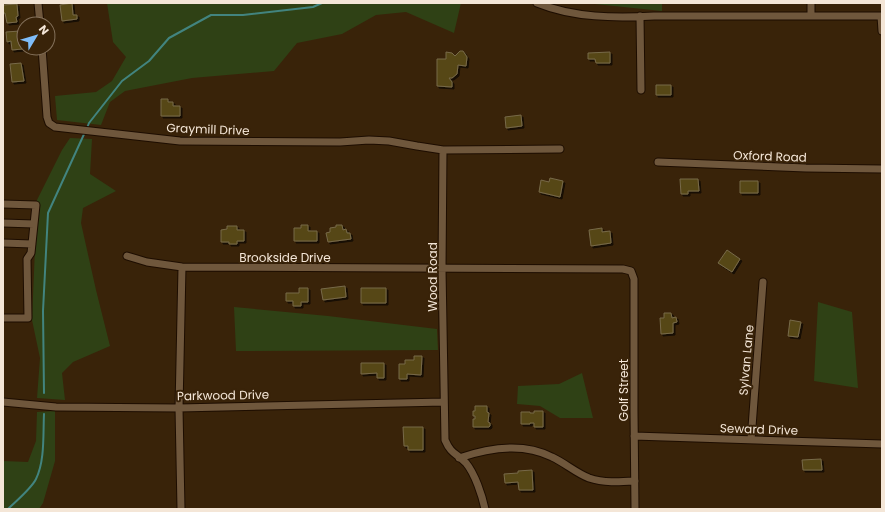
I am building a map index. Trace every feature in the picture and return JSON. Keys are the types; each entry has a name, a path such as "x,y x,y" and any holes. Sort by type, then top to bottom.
{"street":[{"path":"38,3 39,16"},
{"path":"538,3 559,10 586,15 882,16 882,31"},
{"path":"811,3 811,16"},
{"path":"640,16 641,90"},
{"name":"Graymill Drive","path":"43,56 46,111 48,120 55,127 180,141 333,142 369,140 389,141 443,150"},
{"path":"443,150 560,149"},
{"name":"Wood Road","path":"443,150 442,269 445,440 452,452 468,466 480,490 485,509"},
{"name":"Oxford Road","path":"658,162 806,168 882,169"},
{"path":"3,204 36,205 31,253 27,260 28,318 3,318"},
{"path":"3,223 34,224"},
{"path":"3,243 32,244"},
{"name":"Brookside Drive","path":"127,256 147,262 182,267 623,269 631,272"},
{"path":"180,509 179,408 182,267"},
{"name":"Golf Street","path":"631,272 634,279 635,509"},
{"name":"Sylvan Lane","path":"751,440 763,282"},
{"name":"Parkwood Drive","path":"3,402 56,407 179,408 444,402"},
{"name":"Seward Drive","path":"634,436 882,444"},
{"path":"459,458 472,453 492,449 526,449 552,457 589,478 613,482 635,481"}],"green space":[{"path":"107,3 461,3 454,33 406,12 376,15 342,34 297,43 274,71 192,78 125,91 110,102 101,125 57,120 55,96 96,92 112,81 126,57 113,42"},
{"path":"585,3 662,3 662,11"},
{"path":"70,138 92,139 90,174 116,191 83,208 81,223 110,346 73,362 62,373 65,400 37,398 40,358 32,320 37,200 62,150"},
{"path":"818,302 852,312 858,388 814,381"},
{"path":"234,307 437,329 438,350 236,351"},
{"path":"582,373 593,418 560,418 540,406 517,404 518,386 559,384"},
{"path":"55,411 55,461 43,503 39,509 3,509 3,461 28,462 36,441 37,412"}],"building":[{"path":"72,3 73,15 77,15 77,19 62,21 60,5"},
{"path":"17,4 18,16 16,16 16,22 7,23 5,13 3,13 3,5"},
{"path":"16,31 16,50 12,50 11,41 7,42 6,32"},
{"path":"460,51 463,51 467,57 466,66 458,65 457,74 452,78 449,78 452,82 452,87 437,86 437,59 446,59 446,52 452,53 455,56"},
{"path":"610,52 610,63 596,63 595,59 588,59 588,53"},
{"path":"21,63 24,81 12,82 10,64"},
{"path":"656,85 671,85 671,95 656,95"},
{"path":"161,99 168,99 168,102 173,102 173,106 180,106 180,116 161,116"},
{"path":"521,115 522,126 506,128 505,117"},
{"path":"550,178 563,181 560,197 539,192 541,180 549,182"},
{"path":"680,179 698,179 699,191 688,191 688,194 681,194"},
{"path":"740,181 758,181 758,193 740,193"},
{"path":"301,225 308,225 308,231 317,231 317,241 294,241 294,228 301,228"},
{"path":"336,225 342,225 343,230 346,229 347,233 350,233 351,239 328,242 326,233 330,232 330,228 336,227"},
{"path":"227,226 237,226 237,230 244,230 244,241 237,241 237,244 221,242 221,230 227,229"},
{"path":"602,228 602,232 610,231 611,243 591,246 589,230"},
{"path":"727,250 740,259 732,272 718,263"},
{"path":"345,286 346,297 323,300 321,289"},
{"path":"299,288 308,288 308,302 301,302 301,306 293,306 293,301 286,301 286,293 299,293"},
{"path":"361,288 386,288 386,303 361,303"},
{"path":"664,313 671,313 672,318 676,317 677,322 673,323 673,333 661,334 660,318 664,318"},
{"path":"790,320 801,322 798,337 788,336"},
{"path":"414,356 422,356 421,375 407,374 407,379 399,379 399,364 405,364 405,360 414,360"},
{"path":"361,363 384,363 384,378 377,378 377,373 361,374"},
{"path":"475,406 487,406 487,412 489,413 488,422 490,423 489,427 473,427 473,419 475,419 475,416 473,416 473,411 475,411"},
{"path":"534,411 543,411 543,427 534,427 534,423 521,424 521,412 534,413"},
{"path":"403,427 423,427 423,450 408,450 408,446 404,446"},
{"path":"821,459 822,470 803,470 802,460"},
{"path":"532,470 533,490 519,490 518,482 505,483 504,474"}],"waterway":[{"path":"87,128 89,123 122,81 149,61 169,38 211,15 243,15 313,7 322,3"},
{"path":"44,393 43,311 48,213 85,132"},
{"path":"8,509 31,487 39,472 43,447 44,414"}]}
